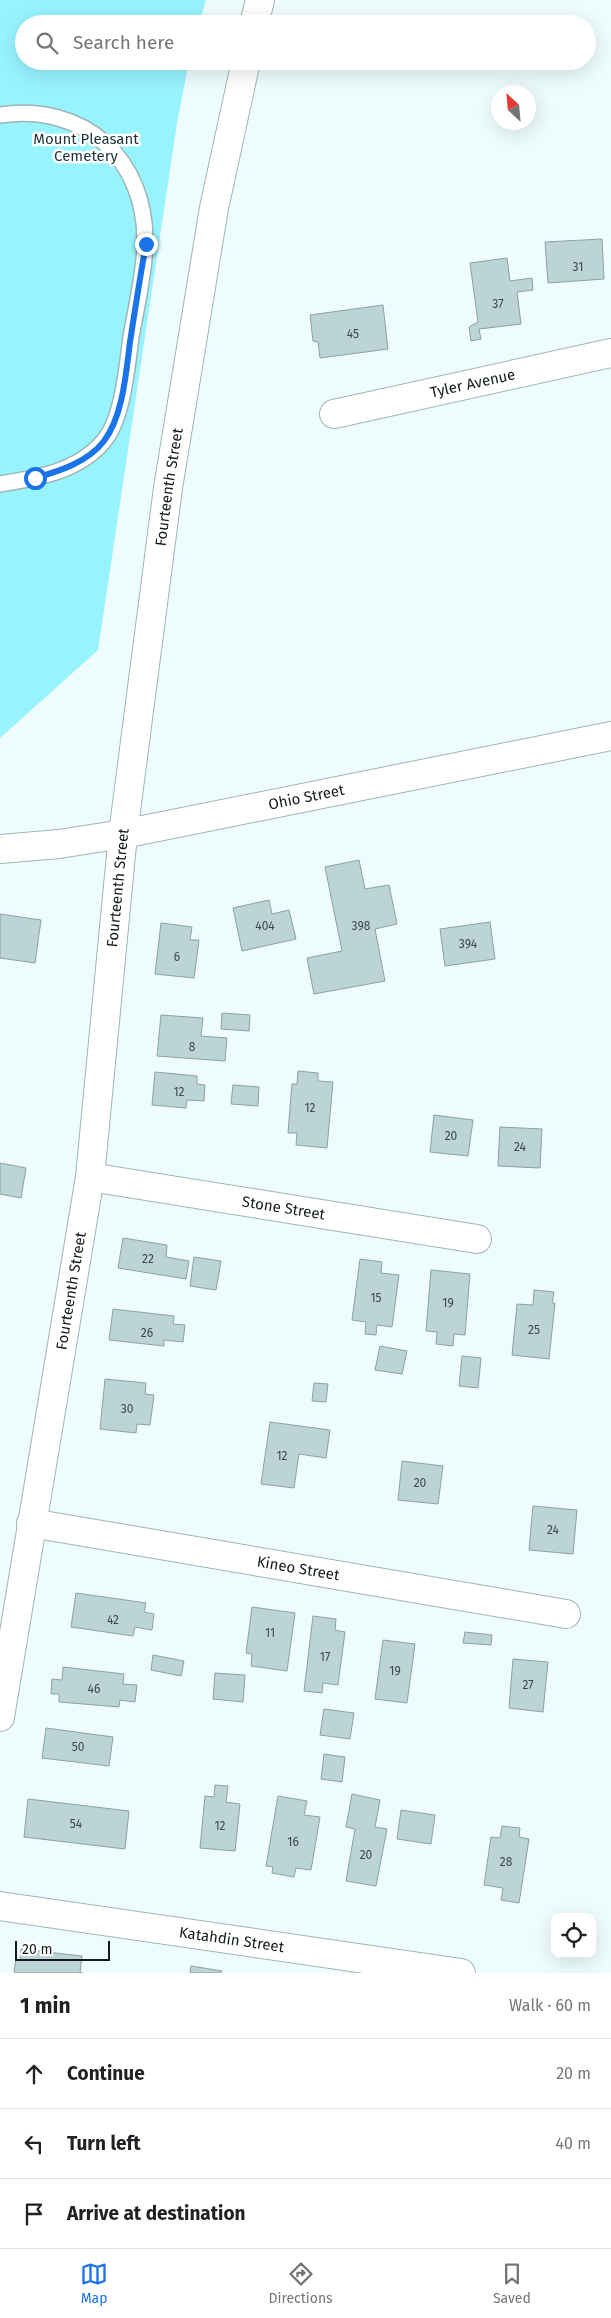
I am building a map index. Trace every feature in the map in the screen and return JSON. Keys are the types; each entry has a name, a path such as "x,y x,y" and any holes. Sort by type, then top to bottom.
{"street":[{"path":"256,15 260,0"},
{"name":"Fourteenth Street","path":"0,1717 90,1177 123,834 168,488 214,208 244,70"},
{"name":"Tyler Avenue","path":"334,414 611,353"},
{"name":"Ohio Street","path":"0,849 59,844 123,834 611,736"},
{"name":"Stone Street","path":"90,1177 477,1239"},
{"name":"Kineo Street","path":"31,1523 566,1614"},
{"name":"Katahdin Street","path":"0,1906 462,1973"}],"lane":[{"path":"0,115 41,115 68,120 87,129 107,144 124,163 135,183 141,203 146,244 121,402 105,440 93,452 60,471 35,478 0,484"}],"green space":[{"name":"Mount Pleasant Cemetery","path":"0,0 206,0 202,15 15,15 15,70 187,70 177,123 98,650 0,738"}],"building":[{"path":"602,239 604,279 548,283 545,242"},
{"path":"507,258 510,281 532,278 533,290 517,292 521,324 479,329 481,339 471,341 469,327 478,322 470,263"},
{"path":"383,305 388,349 320,358 318,342 313,341 310,315"},
{"path":"359,860 365,889 389,885 397,924 375,929 385,981 314,994 307,958 342,951 325,867"},
{"path":"269,900 272,914 289,910 296,939 242,951 233,908"},
{"path":"0,914 41,920 35,963 0,958"},
{"path":"490,922 495,959 445,966 440,929"},
{"path":"161,923 192,927 190,940 199,940 194,978 155,974"},
{"path":"222,1013 250,1015 249,1031 221,1029"},
{"path":"161,1015 203,1018 201,1036 227,1038 225,1061 157,1056"},
{"path":"298,1071 318,1073 318,1081 333,1082 327,1148 296,1145 297,1133 288,1133 292,1084 297,1084"},
{"path":"155,1072 197,1076 197,1084 205,1085 204,1101 187,1100 186,1108 152,1105"},
{"path":"233,1085 259,1087 258,1106 231,1104"},
{"path":"434,1115 473,1120 468,1156 430,1152"},
{"path":"500,1127 542,1129 540,1168 498,1166"},
{"path":"0,1163 26,1168 21,1198 0,1194"},
{"path":"123,1238 167,1245 166,1257 189,1261 186,1279 118,1268"},
{"path":"194,1257 221,1261 216,1290 190,1286"},
{"path":"360,1259 382,1262 381,1273 399,1275 392,1327 377,1325 376,1335 365,1334 366,1322 352,1320"},
{"path":"431,1270 470,1274 465,1335 454,1334 453,1346 436,1344 437,1332 426,1331"},
{"path":"534,1290 554,1292 552,1303 555,1303 549,1359 512,1355 517,1304 533,1305"},
{"path":"113,1309 174,1316 173,1324 185,1325 183,1342 164,1340 164,1346 109,1340"},
{"path":"380,1346 407,1351 402,1374 375,1370"},
{"path":"462,1356 481,1358 478,1388 459,1386"},
{"path":"105,1379 146,1383 145,1394 154,1395 150,1425 137,1424 136,1433 100,1429"},
{"path":"314,1383 328,1384 326,1402 312,1401"},
{"path":"270,1422 330,1430 326,1458 299,1454 294,1488 261,1484"},
{"path":"402,1461 443,1466 438,1504 398,1500"},
{"path":"533,1506 577,1510 573,1554 529,1550"},
{"path":"76,1593 146,1603 144,1612 154,1614 152,1630 135,1627 133,1636 71,1627"},
{"path":"252,1607 295,1613 287,1671 251,1666 252,1654 246,1653"},
{"path":"313,1616 336,1619 335,1630 345,1632 338,1685 323,1683 322,1693 304,1691"},
{"path":"465,1632 492,1635 491,1645 463,1643"},
{"path":"383,1640 415,1644 407,1703 375,1699"},
{"path":"153,1655 184,1661 181,1676 151,1670"},
{"path":"513,1659 548,1662 543,1712 509,1708"},
{"path":"63,1667 124,1674 123,1684 137,1685 135,1702 120,1700 119,1707 59,1702 59,1694 51,1694 52,1679 62,1680"},
{"path":"215,1673 245,1675 243,1702 213,1699"},
{"path":"324,1709 354,1713 350,1739 320,1735"},
{"path":"46,1728 113,1737 109,1766 42,1758"},
{"path":"324,1754 345,1757 342,1782 321,1779"},
{"path":"215,1785 228,1786 226,1802 240,1804 235,1851 200,1848 205,1796 214,1797"},
{"path":"352,1794 380,1800 375,1827 387,1829 376,1886 346,1881 355,1829 346,1827"},
{"path":"278,1796 307,1801 304,1815 320,1817 311,1870 296,1868 294,1877 272,1873 273,1867 266,1866"},
{"path":"28,1799 129,1811 125,1849 24,1837"},
{"path":"401,1810 435,1815 431,1844 397,1839"},
{"path":"502,1826 520,1828 519,1837 529,1839 519,1903 501,1900 503,1888 484,1885 491,1837 500,1838"},
{"path":"21,1949 82,1956 80,1973 16,1973 14,1972 16,1959 20,1960"},
{"path":"191,1966 222,1971 221,1973 190,1973"}],"route":[{"path":"35,478 60,471 78,462 93,452 105,440 121,402 146,244"}]}
